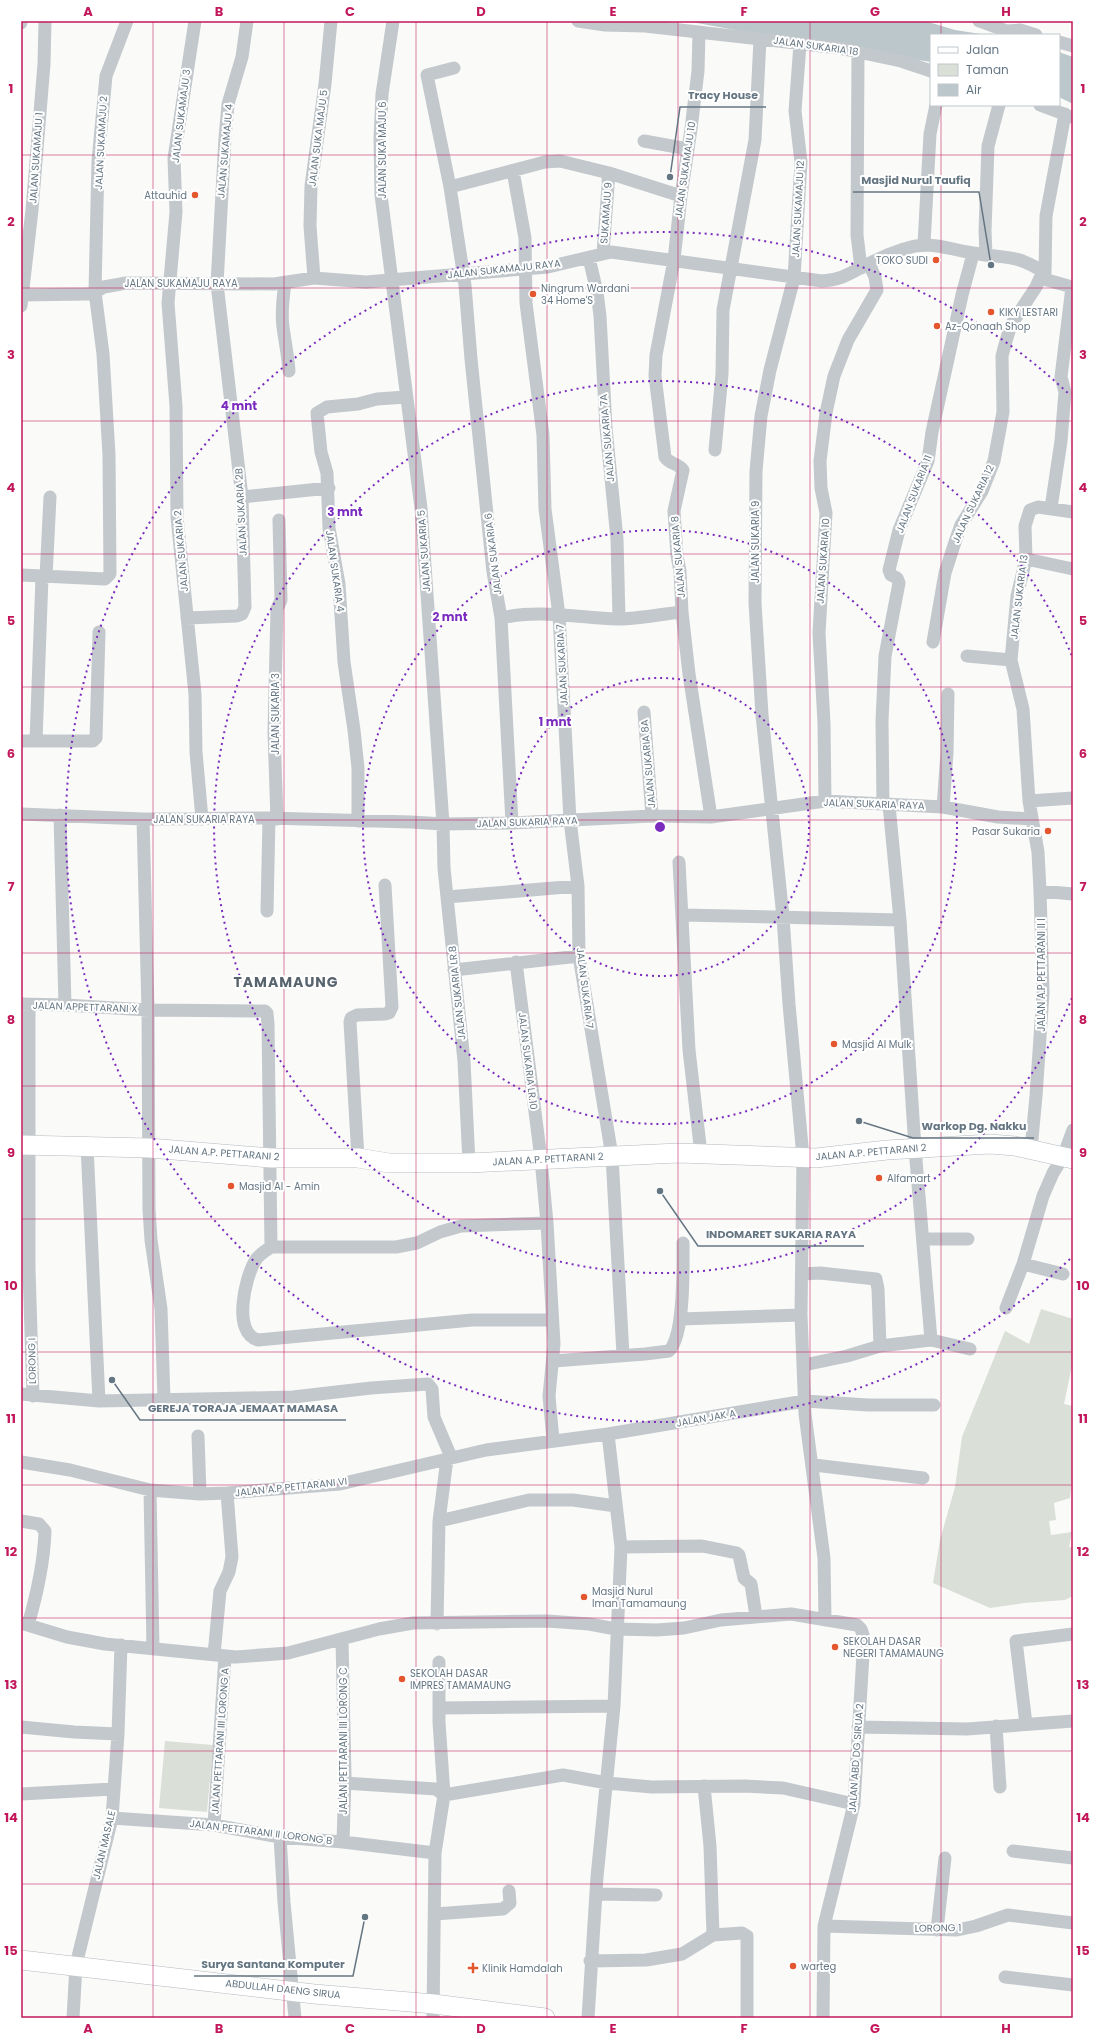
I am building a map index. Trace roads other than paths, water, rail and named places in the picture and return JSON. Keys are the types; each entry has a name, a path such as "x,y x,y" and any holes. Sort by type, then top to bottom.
{"street":[{"name":"JALAN SUKAMAJU 1","path":"21,299 32,210 44,64 45,21"},
{"name":"JALAN SUKAMAJU 2","path":"21,575 105,579 110,574 109,455 103,354 95,292 98,161 104,89 110,64 127,21"},
{"name":"JALAN SUKAMAJU 3","path":"171,283 176,212 174,158 195,21"},
{"name":"JALAN SUKAMAJU 4","path":"217,284 228,104 242,57 247,21"},
{"name":"JALAN SUKA MAJU 5","path":"314,278 310,226 311,186 324,90 331,21"},
{"name":"JALAN SUKA MAJU 6","path":"393,21 382,94 380,151 381,195 393,279"},
{"path":"578,21 699,32"},
{"path":"979,21 1007,31 1020,30 1033,34"},
{"name":"JALAN SUKARIA 18","path":"699,32 858,52 901,61 930,71"},
{"name":"JALAN SUKAMAJU 10","path":"674,260 698,70 699,32"},
{"path":"716,450 722,374 723,310 755,140 760,39"},
{"path":"1060,42 1073,46"},
{"name":"JALAN SUKAMAJU 12","path":"794,278 801,162 795,111 800,44"},
{"name":"JALAN SUKARIA 10","path":"825,801 824,723 819,633 826,513 821,488 820,461 826,413 834,376 848,340 877,290 875,277 865,266 857,235 858,52"},
{"name":"JALAN SUKARIA 6","path":"454,68 427,75 450,187 464,279 493,572 501,618 512,823"},
{"path":"924,244 930,134 936,106"},
{"name":"JALAN SUKARIA 11","path":"931,1340 915,1148 900,920 886,804 882,721 885,656 899,584 897,578 891,575 889,570 899,530 928,461 932,432 962,295 980,254 985,231 988,146 999,106"},
{"path":"1043,106 1069,116 1046,216 1042,276 1072,287 1061,377 1065,392 1061,441 1051,508"},
{"path":"644,141 688,149"},
{"path":"450,187 545,162 560,161 609,173 681,196"},
{"name":"JALAN SUKARIA 7","path":"513,171 524,238 527,269 526,303 543,435 545,509 559,615 570,820 578,886 578,956 612,1156 623,1355"},
{"path":"603,253 609,173"},
{"name":"JALAN SUKAMAJU RAYA","path":"21,299 95,292 104,287 115,284 285,283 314,278 366,282 393,279 464,279 548,267 589,258 603,253 619,252 813,281 832,281 842,279 865,266 904,249 924,244 1021,260 1042,276"},
{"name":"JALAN SUKARIA 7A","path":"589,258 597,292 600,316 606,428 617,539 619,619"},
{"name":"JALAN SUKARIA 8","path":"674,260 656,354 655,376 665,457 669,462 680,466 683,470 674,511 677,556 680,571 682,612 693,707 711,817"},
{"name":"JALAN SUKARIA 12","path":"933,642 944,573 961,525 982,490 994,461 1003,412 1002,356 1006,341 1011,325 1042,276"},
{"name":"JALAN SUKARIA 9","path":"794,278 763,400 756,471 755,603 762,716 771,810 784,917 788,1004 803,1157 801,1315 806,1425 814,1465 824,1558 825,1620"},
{"name":"JALAN SUKARIA 5","path":"393,279 406,397 421,508 443,824"},
{"name":"JALAN SUKARIA 2","path":"171,283 168,302 176,406 177,517 195,694 196,752 202,819"},
{"path":"285,283 283,326 288,349 289,371"},
{"name":"JALAN SUKARIA 2B","path":"187,618 237,616 244,611 242,497 217,284"},
{"name":"JALAN SUKARIA 4","path":"358,821 356,745 344,662 339,584 329,528 329,488 327,472 321,452 317,413 327,407 377,399 406,397"},
{"path":"242,497 329,488"},
{"path":"36,741 44,577 50,497"},
{"name":"JALAN SUKARIA 13","path":"1029,801 1023,709 1011,660 1018,596 1026,559 1025,526 1030,510 1038,507 1073,512"},
{"name":"JALAN SUKARIA 3","path":"267,911 273,819 277,609 281,600 279,520"},
{"path":"1026,559 1073,569"},
{"path":"501,618 514,615 559,615 619,619 682,612"},
{"path":"21,741 93,741 96,738 99,632"},
{"path":"968,656 1011,660"},
{"path":"943,807 947,753 948,694"},
{"name":"JALAN SUKARIA 8A","path":"644,712 652,816"},
{"path":"1029,801 1073,798"},
{"name":"JALAN SUKARIA RAYA","path":"21,814 142,819 273,819 443,824 512,823 652,816 711,817 771,810 825,801 943,807 998,817 1032,819"},
{"name":"JALAN A.P PETTARANI II I","path":"1029,801 1038,852 1043,993 1031,1149"},
{"path":"60,815 66,1005"},
{"path":"142,819 148,1010 148,1148 150,1223 161,1309 164,1399"},
{"name":"JALAN SUKARIA LR.8","path":"443,824 447,897 464,1062 469,1163"},
{"path":"679,862 689,1050 701,1154"},
{"path":"358,1158 350,1018 357,1015 389,1013 392,1007 384,885"},
{"path":"447,897 578,886"},
{"path":"1040,891 1073,894"},
{"path":"683,915 900,920"},
{"path":"454,970 578,956"},
{"name":"JALAN SUKARIA LR.10","path":"516,962 541,1159 546,1223 554,1361 550,1372 553,1440"},
{"name":"JALAN APPETTARANI X","path":"25,1004 148,1010 262,1011 267,1013 270,1158"},
{"name":"LORONG I","path":"25,1004 27,1395"},
{"path":"1006,1308 1023,1264 1043,1196 1053,1173 1068,1158 1073,1130"},
{"name":"JALAN A.P. PETTARANI 2","path":"25,1145 148,1148 270,1158 358,1158 389,1163 469,1163 678,1153 836,1157 915,1148 990,1144 1015,1146 1068,1158"},
{"path":"87,1146 99,1401"},
{"path":"270,1158 271,1247"},
{"path":"546,1223 461,1226 440,1232 417,1243 396,1247 271,1247 256,1259 248,1278 243,1301 243,1318 249,1336 258,1340 472,1320 552,1320"},
{"path":"923,1240 968,1239"},
{"path":"554,1361 645,1354 669,1350 674,1344 680,1319 683,1243"},
{"path":"1023,1264 1063,1274"},
{"path":"802,1274 820,1273 876,1279 878,1289 880,1346"},
{"path":"680,1319 801,1315"},
{"path":"804,1365 847,1356 880,1346 931,1340 970,1349"},
{"path":"27,1395 99,1401 293,1397 372,1388 428,1384 432,1389 434,1417 449,1458 439,1521 437,1624"},
{"name":"JALAN JAK A","path":"608,1434 805,1401 868,1405 934,1405"},
{"path":"588,2018 590,1961 614,1706 616,1629 621,1547 608,1434"},
{"name":"JALAN A.P PETTARANI VI","path":"21,1462 70,1470 150,1490 200,1494 227,1494 340,1484 492,1448 608,1434"},
{"path":"198,1436 200,1494"},
{"path":"814,1465 923,1478"},
{"path":"150,1490 153,1648"},
{"name":"JALAN PETTARANI III LORONG A","path":"214,1825 220,1656 220,1591 229,1572 232,1557 227,1494"},
{"path":"439,1521 529,1500 573,1500 616,1506"},
{"path":"21,1521 39,1524 45,1531 43,1563 38,1590 24,1624"},
{"path":"621,1547 702,1546 737,1553 739,1555 744,1578 751,1584 756,1616"},
{"name":"JALAN ABD DG SIRUA 2","path":"24,1624 67,1637 121,1645 220,1656 288,1653 387,1627 413,1623 437,1624 548,1621 589,1624 616,1629 684,1628 721,1620 791,1614 857,1626 863,1632 864,1638 854,1804 824,1926 823,2018"},
{"path":"1026,1724 1016,1641 1018,1639 1073,1634"},
{"name":"JALAN PETTARANI III LORONG C","path":"342,1640 344,1782 343,1842"},
{"name":"JALAN MASALE","path":"73,2018 76,1965 112,1818 118,1734 121,1645"},
{"path":"433,2011 435,1853 444,1795 439,1708 439,1662"},
{"path":"439,1708 614,1706"},
{"path":"858,1727 967,1729 1073,1721"},
{"path":"996,1726 1000,1787"},
{"path":"21,1727 118,1734"},
{"path":"344,1782 436,1789 444,1795 556,1775 652,1787 704,1786 783,1788 854,1804"},
{"path":"704,1786 710,1846 713,1935"},
{"path":"21,1794 113,1789"},
{"name":"JALAN PETTARANI II LORONG B","path":"112,1818 214,1825 280,1837 343,1842 435,1853"},
{"path":"280,1837 284,1902 295,2018"},
{"path":"1013,1851 1073,1858"},
{"path":"937,1930 945,1858"},
{"path":"435,1914 503,1909 510,1903 509,1891"},
{"path":"596,1894 656,1896"},
{"name":"LORONG 1","path":"824,1926 957,1930 976,1926 1008,1915 1073,1923"},
{"path":"590,1961 646,1960 682,1954 713,1935 742,1932 747,1936 747,2018"},
{"name":"ABDULLAH DAENG SIRUA","path":"21,1960 76,1965 292,1991 433,2011 545,2018"},
{"path":"1005,1977 1073,1985"}],"water":[{"path":"686,21 925,21 955,30 981,34 930,34 930,62 768,36"},
{"path":"1060,52 1073,57 1073,104 1060,98"}],"place":[{"name":"Tracy House","path":"670,177"},
{"name":"Attauhid","path":"195,195"},
{"name":"TOKO SUDI","path":"936,260"},
{"name":"Masjid Nurul Taufiq","path":"991,265"},
{"name":"Ningrum Wardani 34 Home'S","path":"533,294"},
{"name":"KIKY LESTARI","path":"991,312"},
{"name":"Az-Qonaah Shop","path":"937,326"},
{"name":"Pasar Sukaria","path":"1048,831"},
{"name":"Masjid Al Mulk","path":"834,1044"},
{"name":"Warkop Dg. Nakku","path":"859,1121"},
{"name":"Alfamart","path":"879,1178"},
{"name":"Masjid Al - Amin","path":"231,1186"},
{"name":"INDOMARET SUKARIA RAYA","path":"660,1191"},
{"name":"GEREJA TORAJA JEMAAT MAMASA","path":"112,1380"},
{"name":"Masjid Nurul Iman Tamamaung","path":"584,1597"},
{"name":"SEKOLAH DASAR NEGERI TAMAMAUNG","path":"835,1647"},
{"name":"SEKOLAH DASAR IMPRES TAMAMAUNG","path":"402,1679"},
{"name":"Surya Santana Komputer","path":"365,1917"},
{"name":"warteg","path":"793,1966"},
{"name":"Klinik Hamdalah","path":"473,1968"}],"district":[{"name":"TAMAMAUNG","path":"286,982"}]}
